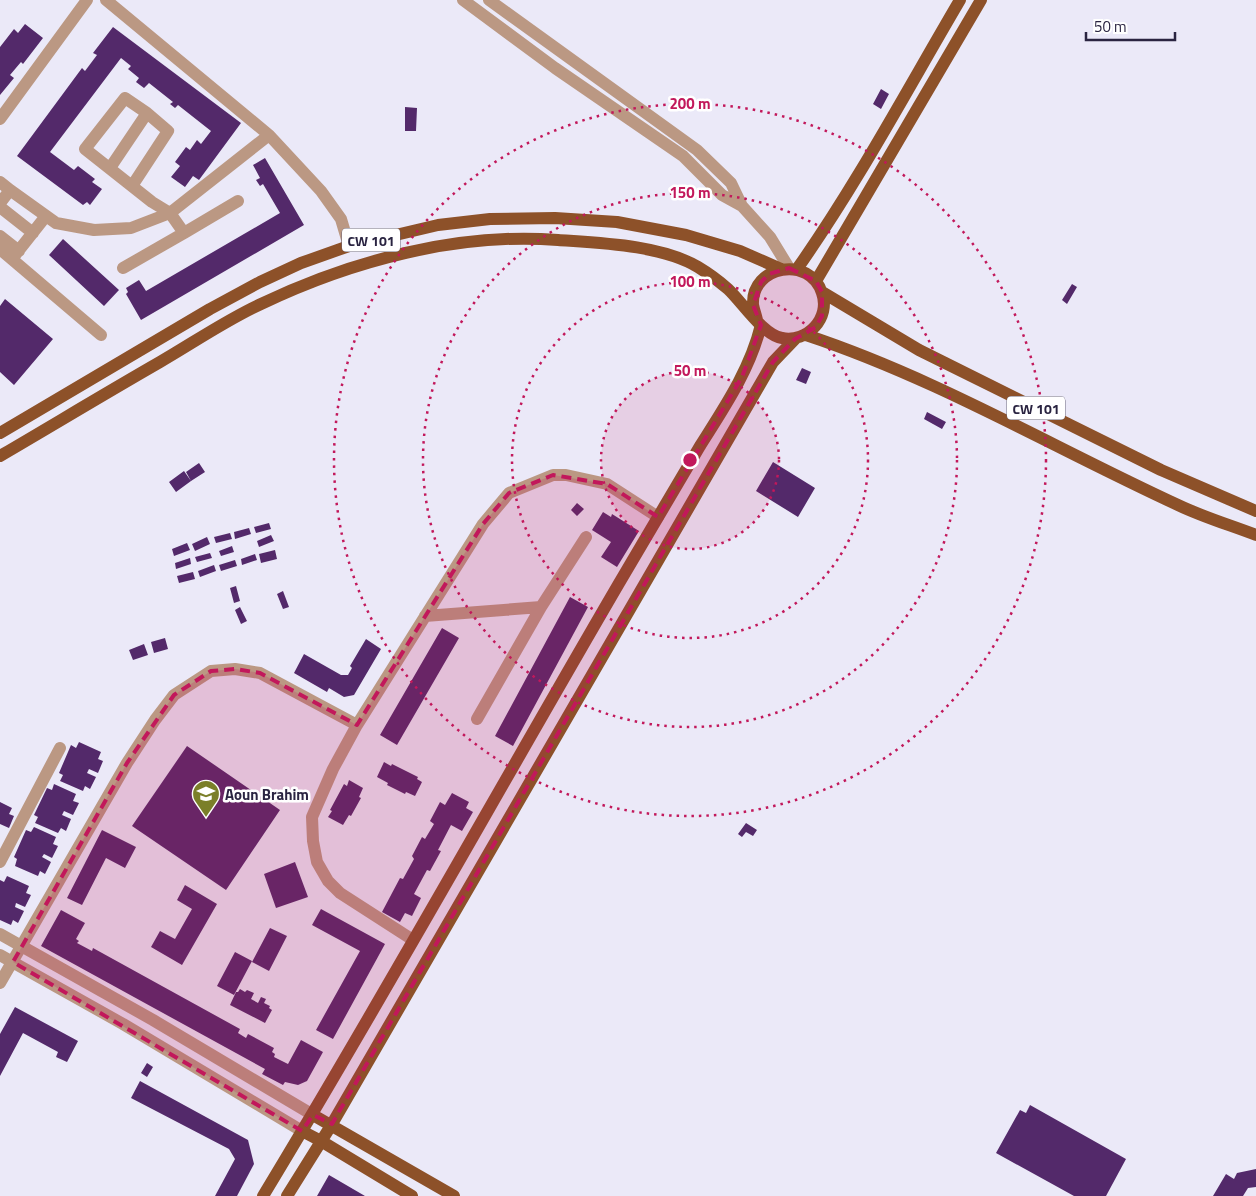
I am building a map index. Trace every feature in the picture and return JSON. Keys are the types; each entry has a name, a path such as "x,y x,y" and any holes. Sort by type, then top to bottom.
{"main road":[{"path":"789,269 818,239 861,170 960,0"},
{"path":"819,287 981,0"},
{"name":"CW 101","path":"0,434 218,304 260,282 293,267 349,246 438,225 490,219 555,218 617,222 686,235 789,269"},
{"name":"CW 101","path":"0,456 259,304 348,269 392,255 493,240 556,239 658,251 696,266 728,289 759,323"},
{"path":"263,1196 313,1115 412,940 658,517 742,377 757,343 759,323 753,305 755,293 761,282 770,274 789,269 807,273 819,287 824,304 822,316 816,327 801,337 773,362 332,1124 287,1196"},
{"name":"CW 101","path":"819,287 919,350 1161,470 1256,511"},
{"path":"759,323 775,337 783,339 801,337"},
{"name":"CW 101","path":"801,337 882,363 944,391 1180,506 1256,535"},
{"path":"313,1115 332,1124 454,1196"},
{"path":"302,1131 412,1196"}],"street":[{"path":"0,119 87,0"},
{"path":"106,0 269,135 321,191 340,219 349,246"},
{"path":"463,0 683,156 722,195 742,206"},
{"path":"481,14 490,0 697,150 731,183 742,206 770,237 789,269"},
{"path":"132,186 168,131 125,98 85,149 152,202 170,213 184,233"},
{"path":"110,168 147,114"},
{"path":"0,203 5,186 56,223 94,230 131,228 170,213 269,135"},
{"path":"123,268 238,201"},
{"path":"0,207 33,233"},
{"path":"16,255 46,216"},
{"path":"0,236 16,255 101,335"},
{"path":"0,249 16,255"},
{"path":"412,940 340,893 328,880 317,862 313,841 312,817 333,769 357,725 483,524 509,493 553,475 566,475 607,484 658,517"},
{"path":"477,719 541,607 586,537"},
{"path":"425,616 541,607"},
{"path":"0,983 127,763 174,695 211,671 244,670 260,673 357,725"},
{"path":"0,862 60,748"},
{"path":"0,934 153,1020 313,1115"},
{"path":"0,955 131,1029 302,1131"}],"highlighted area":[{"path":"789,268 816,281 822,292 822,316 816,327 795,339 773,362 332,1124 313,1115 302,1131 13,962 127,763 174,695 211,671 235,669 260,673 357,725 483,524 509,493 553,475 607,484 658,517 742,377 761,325 753,305 761,282 769,274"}],"building":[{"path":"25,24 43,38 23,64 21,62 10,75 14,78 0,95 0,47 14,29 18,33"},
{"path":"113,27 241,123 199,180 193,176 185,187 171,177 180,166 175,162 186,147 190,150 197,140 201,144 211,131 178,105 175,108 170,104 173,102 149,83 144,88 136,82 139,78 128,69 131,66 121,58 50,152 74,170 78,166 95,179 92,182 102,189 90,205 87,202 83,205 17,156 82,68 85,71 97,55 93,53"},
{"path":"881,89 889,94 881,109 873,104"},
{"path":"405,107 417,108 416,131 405,131"},
{"path":"265,158 304,225 141,320 126,294 128,292 126,288 139,280 146,291 280,213 263,184 260,186 256,180 260,178 253,165"},
{"path":"63,239 119,290 104,306 49,255"},
{"path":"1072,284 1077,287 1067,304 1062,300"},
{"path":"5,299 53,339 14,385 0,372 0,306"},
{"path":"802,368 811,372 806,384 796,380"},
{"path":"927,412 946,422 942,429 924,419"},
{"path":"773,462 815,488 798,517 756,491"},
{"path":"199,463 205,472 191,481 186,472"},
{"path":"184,471 191,481 176,492 169,482"},
{"path":"577,503 584,509 577,516 571,510"},
{"path":"603,512 611,517 612,514 639,531 617,567 601,557 611,542 592,530"},
{"path":"269,523 271,529 256,533 254,527"},
{"path":"249,528 251,534 235,539 234,532"},
{"path":"230,533 232,539 216,543 214,537"},
{"path":"271,535 274,541 259,547 257,541"},
{"path":"207,537 210,544 195,551 192,544"},
{"path":"187,543 190,550 174,556 172,549"},
{"path":"232,546 234,552 221,556 219,551"},
{"path":"275,550 277,559 261,563 259,554"},
{"path":"210,553 212,558 197,562 195,557"},
{"path":"255,554 257,560 242,565 241,559"},
{"path":"190,558 191,564 176,569 175,563"},
{"path":"235,560 237,566 221,571 219,565"},
{"path":"214,565 216,571 200,577 198,571"},
{"path":"193,572 195,579 179,583 177,576"},
{"path":"236,586 240,601 234,603 230,588"},
{"path":"283,591 289,607 283,609 277,594"},
{"path":"570,597 588,607 513,746 495,736"},
{"path":"240,607 247,621 241,624 235,610"},
{"path":"442,628 459,638 397,745 380,735"},
{"path":"165,638 168,649 154,653 151,642"},
{"path":"366,639 381,649 354,695 344,697 329,688 327,692 294,673 304,654 341,675 348,675 352,668 350,666"},
{"path":"144,644 148,655 133,660 129,650"},
{"path":"79,742 101,752 98,759 103,761 98,773 89,769 87,773 96,777 90,789 85,786 83,791 60,781 63,775 59,773 71,745 76,748"},
{"name":"Aoun Brahim","path":"187,746 280,810 226,890 132,826"},
{"path":"384,762 418,777 417,779 422,782 415,796 406,792 405,794 387,785 388,783 377,777"},
{"path":"349,780 363,788 359,797 361,798 351,816 349,815 343,825 328,817 344,784 347,786"},
{"path":"54,784 76,794 73,801 79,803 73,815 64,811 62,815 71,819 66,831 61,828 58,833 35,823 38,817 34,815 47,788 52,790"},
{"path":"452,793 469,802 466,808 473,812 462,831 451,825 438,850 441,851 430,871 427,870 414,894 421,898 412,916 405,913 400,922 382,912 400,878 403,879 414,859 412,856 422,837 425,839 434,824 430,821 440,802 445,805"},
{"path":"0,802 12,808 9,814 14,816 9,828 0,824"},
{"path":"746,823 757,830 753,836 746,832 742,837 738,834"},
{"path":"34,827 56,837 53,844 58,846 52,858 44,854 42,857 51,862 45,874 40,871 38,876 15,866 17,859 14,857 26,830 31,832"},
{"path":"102,830 136,847 125,868 106,858 82,905 67,898"},
{"path":"295,862 308,897 276,908 264,874"},
{"path":"7,876 29,886 26,893 31,895 25,907 16,903 15,907 24,911 18,923 13,920 11,925 0,920 0,880 4,882"},
{"path":"185,885 217,904 182,965 151,947 160,931 175,939 192,909 177,900"},
{"path":"321,909 385,944 333,1039 316,1030 360,951 312,925"},
{"path":"61,910 85,923 76,939 79,941 77,943 92,951 93,948 240,1029 238,1033 246,1038 248,1034 274,1048 272,1052 275,1054 274,1057 288,1064 301,1040 323,1052 307,1081 298,1085 285,1082 283,1085 262,1074 265,1069 41,946"},
{"path":"270,928 287,936 269,971 252,962"},
{"path":"235,952 252,961 234,995 217,986"},
{"path":"240,989 245,992 247,990 254,993 251,999 258,1003 261,997 266,999 264,1003 270,1006 269,1008 272,1010 265,1023 230,1005 236,992"},
{"path":"15,1007 78,1041 67,1062 56,1057 58,1052 23,1033 0,1076 0,1034"},
{"path":"147,1063 153,1067 147,1077 141,1073"},
{"path":"140,1081 248,1140 254,1164 237,1196 215,1196 235,1159 229,1149 131,1098"},
{"path":"1030,1105 1126,1159 1106,1196 1074,1196 996,1153 1020,1110 1026,1113"},
{"path":"1256,1169 1256,1187 1248,1188 1243,1196 1213,1196 1226,1174 1234,1179 1237,1173"},
{"path":"329,1175 365,1196 317,1196"}],"place":[{"name":"Aoun Brahim","path":"206,818"}]}
